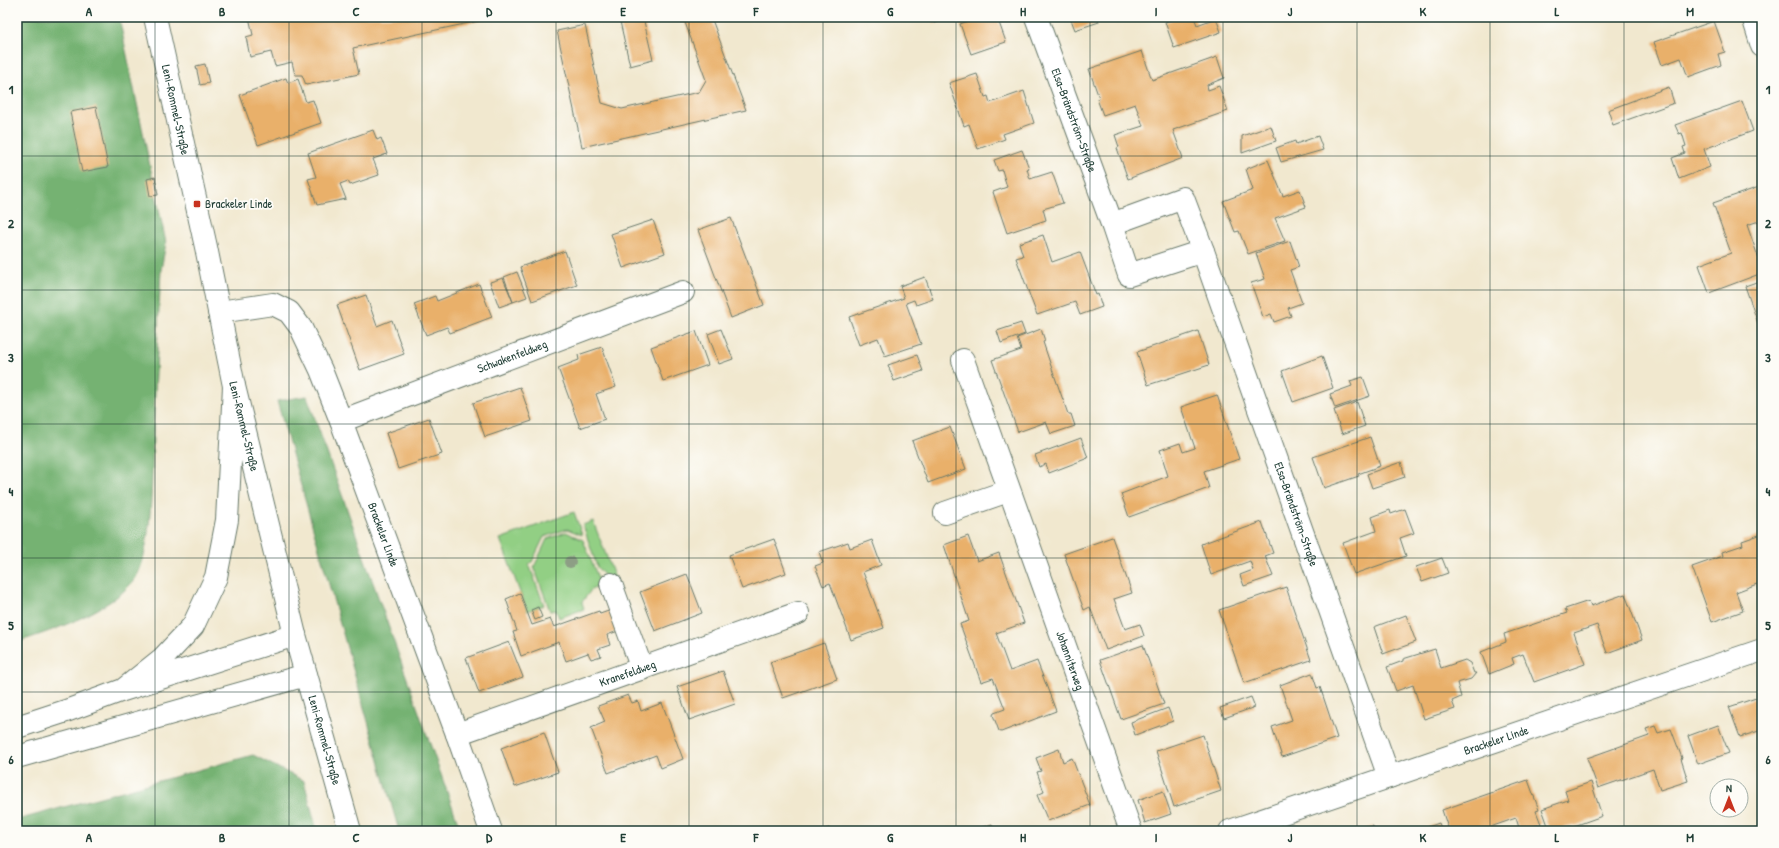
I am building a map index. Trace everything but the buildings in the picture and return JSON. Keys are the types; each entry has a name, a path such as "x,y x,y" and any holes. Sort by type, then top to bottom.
{"main road":[{"name":"Leni-Rommel-Straße","path":"155,17 206,247 234,386 295,635 350,831"},
{"name":"Elsa-Brändström-Straße","path":"1036,17 1112,224 1129,275 1203,251"},
{"path":"1753,17 1762,46"},
{"name":"Elsa-Brändström-Straße","path":"1112,224 1183,198 1389,777"},
{"name":"Schwakenfeldweg","path":"341,421 683,292"},
{"name":"Brackeler Linde","path":"219,312 273,304 289,312 301,328 321,370 341,421 458,734 491,831"},
{"name":"Johanniterweg","path":"963,360 1008,491 1131,831"},
{"path":"123,690 163,658 193,626 216,577 227,520 234,386"},
{"path":"945,513 1008,491"},
{"path":"611,584 642,669"},
{"name":"Kranefeldweg","path":"458,734 798,613"},
{"path":"17,727 123,690 295,635"},
{"name":"Brackeler Linde","path":"1230,831 1762,650"},
{"path":"17,757 306,675"}],"green space":[{"path":"17,17 119,17 166,243 161,270 153,433 152,487 148,530 141,567 135,579 125,590 97,610 47,632 17,642"},
{"path":"307,396 461,831 399,831 277,401"},
{"path":"574,512 582,535 567,529 544,537 532,562 529,564 544,605 527,611 500,539"},
{"path":"593,521 616,581 607,584 604,575 597,567 583,525"},
{"path":"566,532 583,540 604,593 595,588 591,590 582,602 584,609 559,618 556,610 550,611 534,567 547,539"},
{"path":"253,755 304,781 317,831 17,831 17,820"}],"place":[{"name":"Brackeler Linde","path":"197,204"}]}
